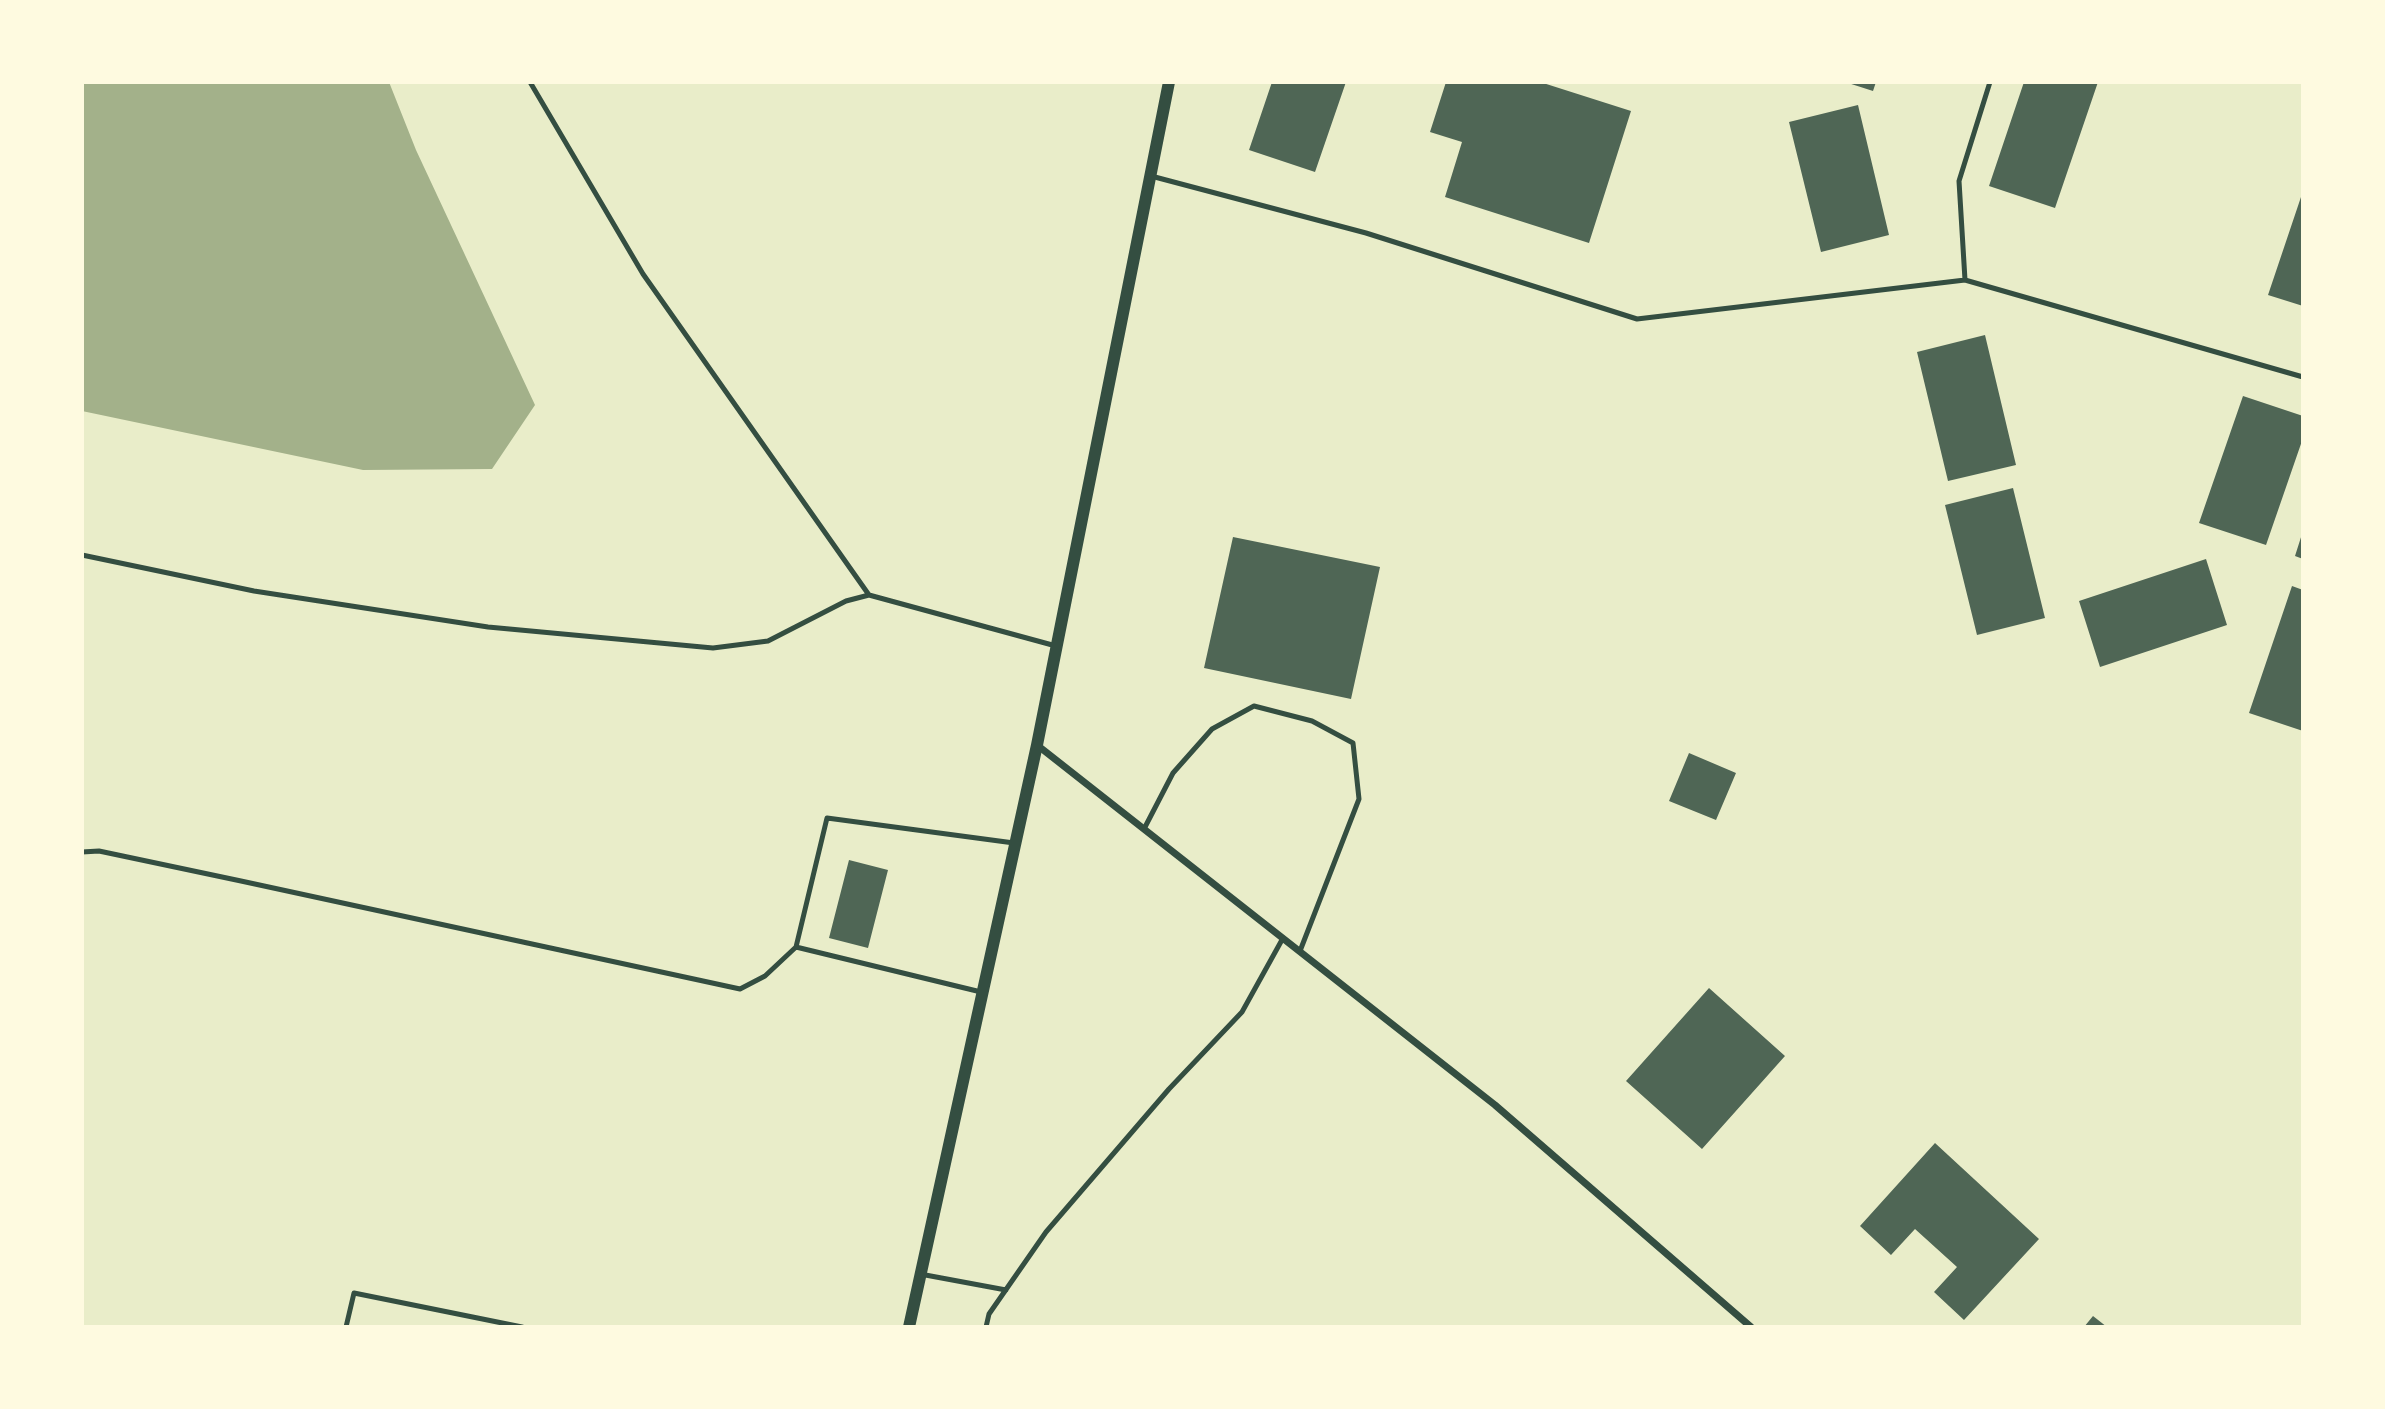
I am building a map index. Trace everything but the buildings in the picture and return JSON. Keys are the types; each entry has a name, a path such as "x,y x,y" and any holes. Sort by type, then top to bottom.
{"street":[{"path":"909,1327 1037,745 1169,82"},
{"path":"1037,745 1495,1105 1751,1327"}],"lane":[{"path":"530,82 643,274 869,595"},
{"path":"1965,280 1959,181 1990,82"},
{"path":"1151,176 1366,233 1637,319 1965,280 2303,377"},
{"path":"82,555 254,591 488,627 713,648 768,641 846,601 869,595 1056,646"},
{"path":"1144,829 1174,772 1212,729 1254,706 1312,721 1353,743 1359,799 1300,951"},
{"path":"82,852 99,851 740,989 765,976 796,947 827,818 1015,843"},
{"path":"986,1327 989,1314 1046,1232 1169,1090 1242,1012 1283,938"},
{"path":"796,947 981,992"},
{"path":"920,1274 1006,1290"},
{"path":"346,1327 354,1293 522,1327"}],"shaded area":[{"path":"82,82 389,82 416,150 535,405 492,469 363,470 82,411"}]}
